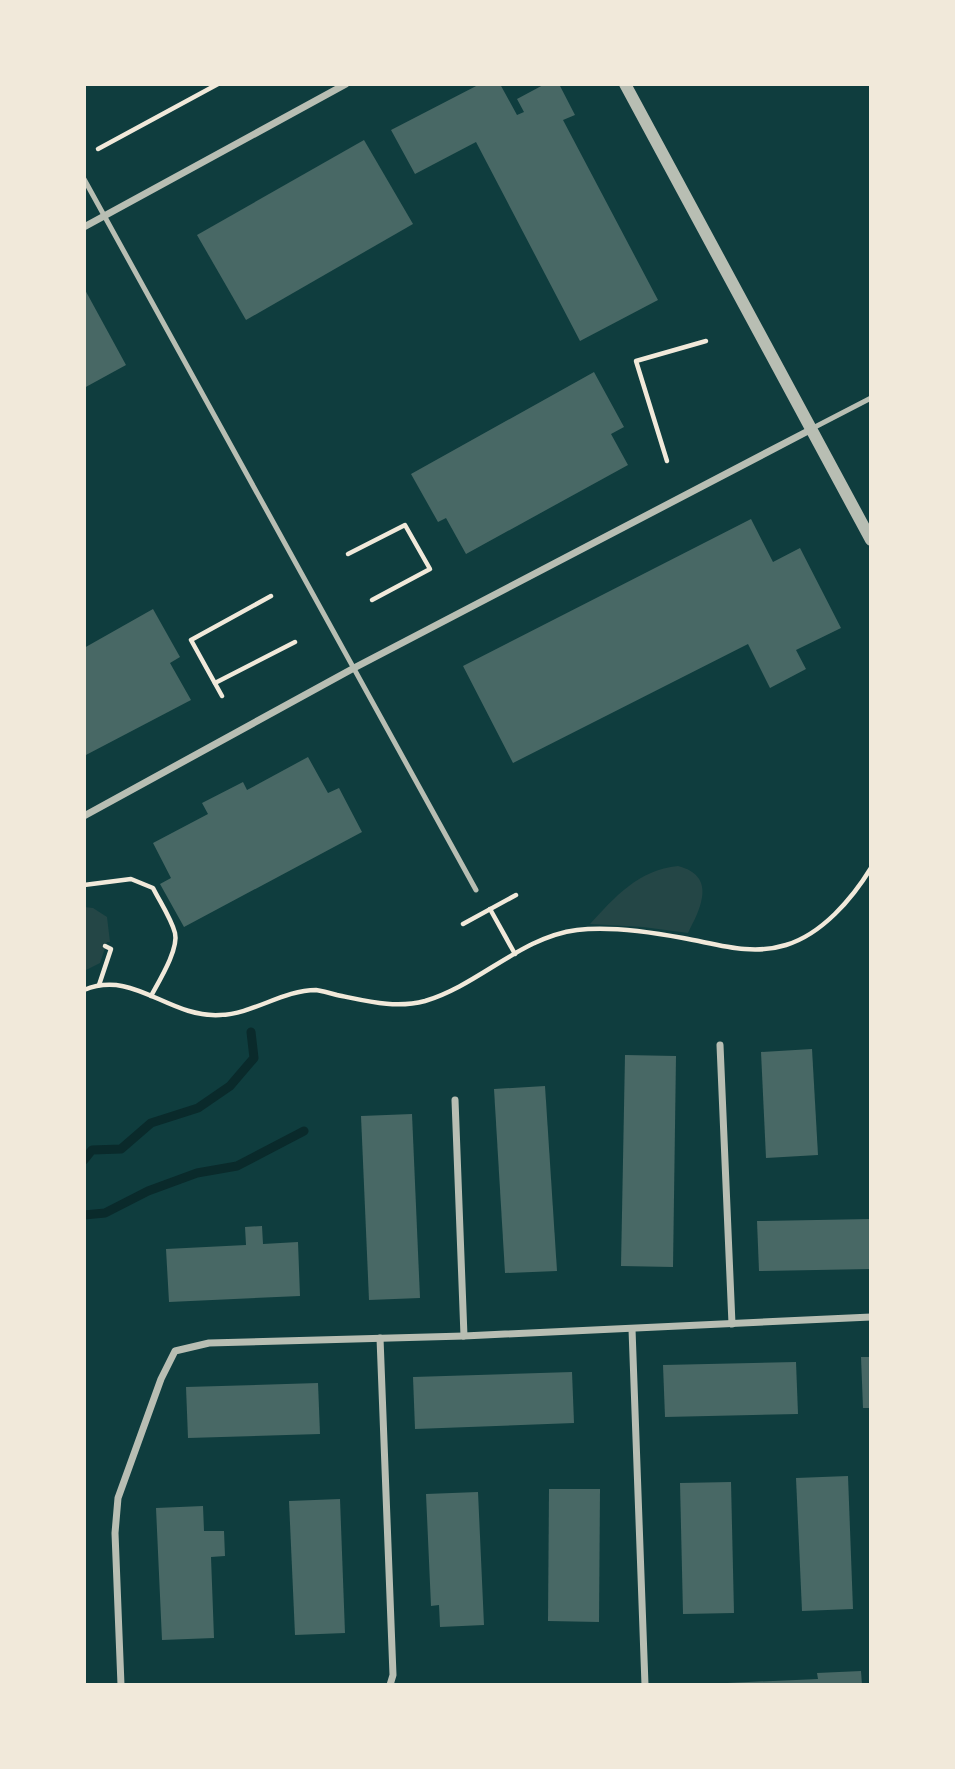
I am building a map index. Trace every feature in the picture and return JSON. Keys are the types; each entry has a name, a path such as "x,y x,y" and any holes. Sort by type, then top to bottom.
{"street":[{"path":"84,227 346,84"},
{"path":"625,84 871,540"},
{"path":"84,816 354,667 810,430"},
{"path":"720,1045 732,1324"},
{"path":"455,1100 464,1336"},
{"path":"121,1685 115,1533 118,1498 161,1379 175,1352 209,1343 464,1336 871,1317"},
{"path":"632,1329 645,1685"},
{"path":"380,1338 393,1675 390,1685"},
{"path":"393,1675 397,1685"}],"lane":[{"path":"84,179 476,890"},
{"path":"810,430 871,398"}],"path":[{"path":"98,149 218,84"},
{"path":"667,461 636,361 706,341"},
{"path":"348,554 405,525 430,569 372,600"},
{"path":"222,696 191,640 271,596"},
{"path":"215,683 295,642"},
{"path":"84,990 99,985 119,984 183,1011 216,1016 234,1014 295,993 317,990 381,1004 409,1004 445,994 547,937 578,929 630,931 679,937 745,950 769,949 789,944 810,934 829,920 871,869"},
{"path":"84,885 131,879 153,888 175,932 176,942 151,996"},
{"path":"463,924 516,895"},
{"path":"490,909 515,954"},
{"path":"99,985 111,949 105,946"}],"shaded area":[{"path":"678,866 698,877 702,885 701,903 688,933 590,924 628,886 651,873"},
{"path":"84,907 93,908 107,917 110,942 107,942 100,963 84,971"}],"building":[{"path":"480,84 500,84 517,115 524,112 517,99 545,84 559,84 575,115 563,120 658,300 580,341 476,142 415,174 391,130"},
{"path":"364,140 413,224 246,320 197,235"},
{"path":"84,288 126,365 84,388"},
{"path":"594,372 624,427 611,434 628,465 466,554 446,518 438,522 411,474"},
{"path":"751,519 773,562 800,548 841,628 796,650 806,669 770,688 748,644 513,763 463,666"},
{"path":"153,609 180,657 170,663 191,700 84,756 84,648"},
{"path":"308,757 328,793 339,788 362,832 184,927 160,884 171,878 153,843 208,814 202,803 243,782 247,790"},
{"path":"812,1049 818,1155 766,1158 761,1052"},
{"path":"625,1055 676,1056 673,1267 621,1266"},
{"path":"545,1086 557,1271 505,1273 494,1089"},
{"path":"412,1114 420,1298 369,1300 361,1116"},
{"path":"871,1219 871,1269 759,1271 757,1221"},
{"path":"262,1226 263,1244 298,1242 300,1296 169,1302 166,1249 246,1245 245,1227"},
{"path":"861,1357 871,1357 871,1408 863,1408"},
{"path":"796,1362 798,1414 665,1417 663,1365"},
{"path":"572,1372 574,1423 415,1429 413,1377"},
{"path":"318,1383 320,1434 188,1438 186,1387"},
{"path":"848,1476 853,1609 802,1611 796,1478"},
{"path":"731,1482 734,1613 683,1614 680,1483"},
{"path":"549,1489 600,1489 599,1622 548,1621"},
{"path":"478,1492 484,1625 440,1627 439,1605 431,1606 426,1494"},
{"path":"340,1499 345,1633 295,1635 289,1501"},
{"path":"203,1506 204,1531 224,1531 225,1556 211,1557 214,1638 162,1640 156,1508"},
{"path":"861,1671 862,1685 727,1685 818,1679 817,1673"}],"waterway":[{"path":"84,1160 92,1150 121,1149 151,1123 198,1108 230,1086 254,1058 251,1032"},
{"path":"84,1215 105,1213 148,1191 197,1173 237,1166 304,1131"}]}
